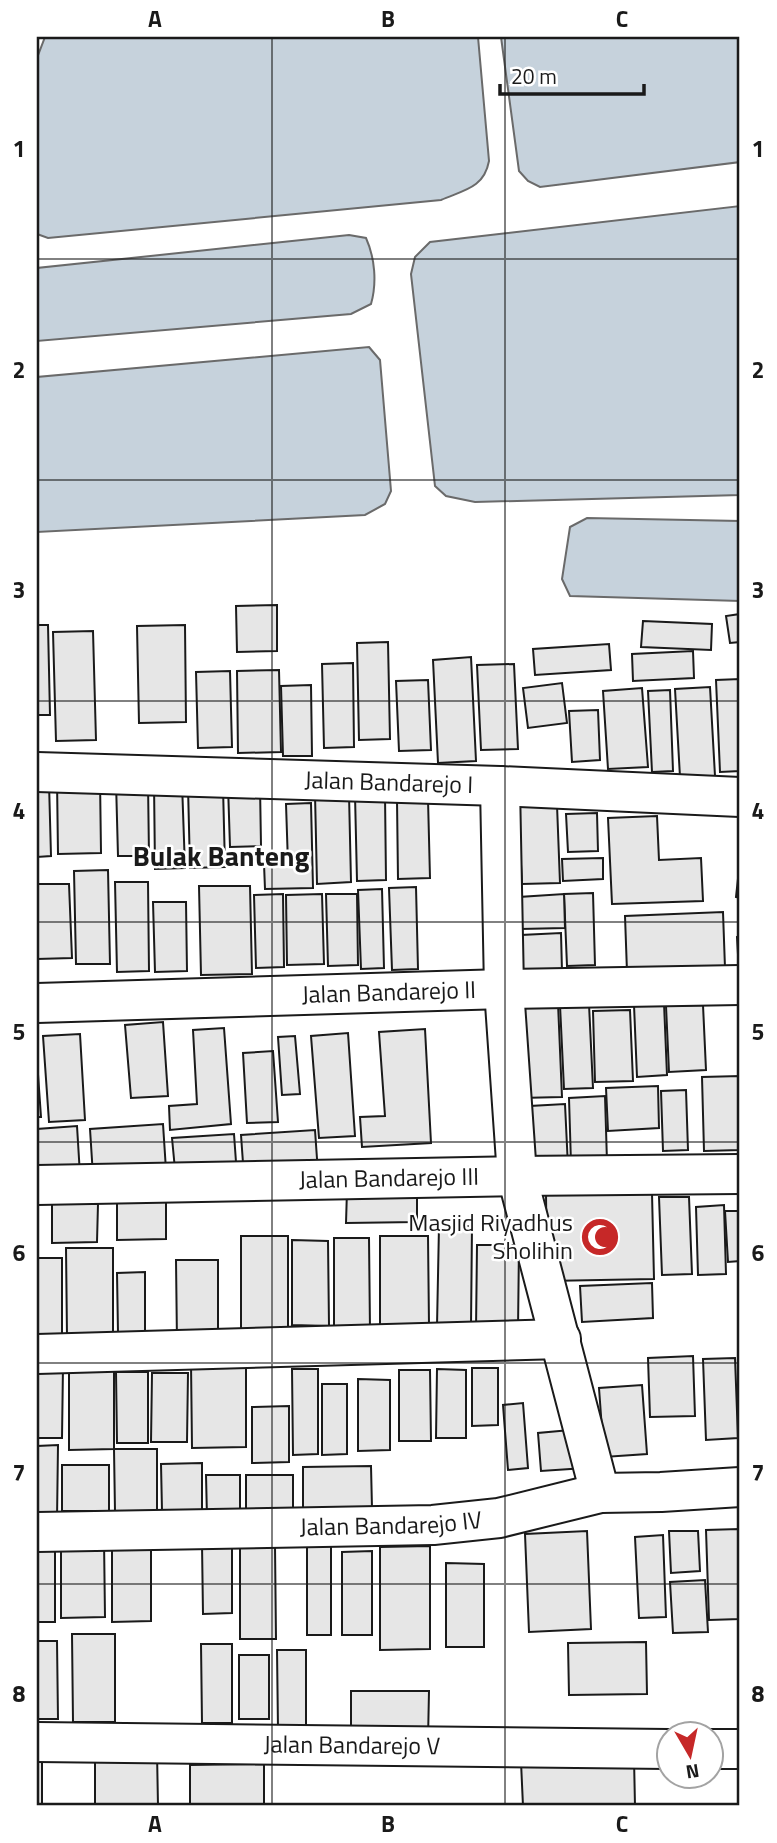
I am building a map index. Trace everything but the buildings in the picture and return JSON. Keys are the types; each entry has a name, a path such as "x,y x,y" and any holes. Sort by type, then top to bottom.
{"street":[{"name":"Jalan Bandarejo I","path":"37,772 500,786 740,797"},
{"path":"500,786 505,989 517,1176 600,1493"},
{"name":"Jalan Bandarejo II","path":"37,1003 740,985"},
{"name":"Jalan Bandarejo III","path":"37,1185 740,1174"},
{"path":"37,1354 561,1339"},
{"name":"Jalan Bandarejo IV","path":"37,1532 433,1525 499,1518 600,1493 661,1493 740,1487"},
{"name":"Jalan Bandarejo V","path":"37,1742 654,1749"}],"shaded area":[{"path":"45,37 478,37 489,161 478,183 441,200 48,238 37,234 37,58"},
{"path":"501,37 740,37 740,162 540,187 528,181 519,171"},
{"path":"740,206 740,495 475,502 446,496 435,486 411,274 415,257 430,242"},
{"path":"349,235 366,238 373,262 374,279 371,304 351,314 37,341 37,268"},
{"path":"369,347 380,360 391,491 385,504 365,515 37,532 37,377"},
{"path":"587,518 740,521 740,601 570,596 562,579 570,527"}],"place":[{"name":"Masjid Riyadhus Sholihin","path":"600,1237"}],"district":[{"name":"Bulak Banteng","path":"221,856"}]}
